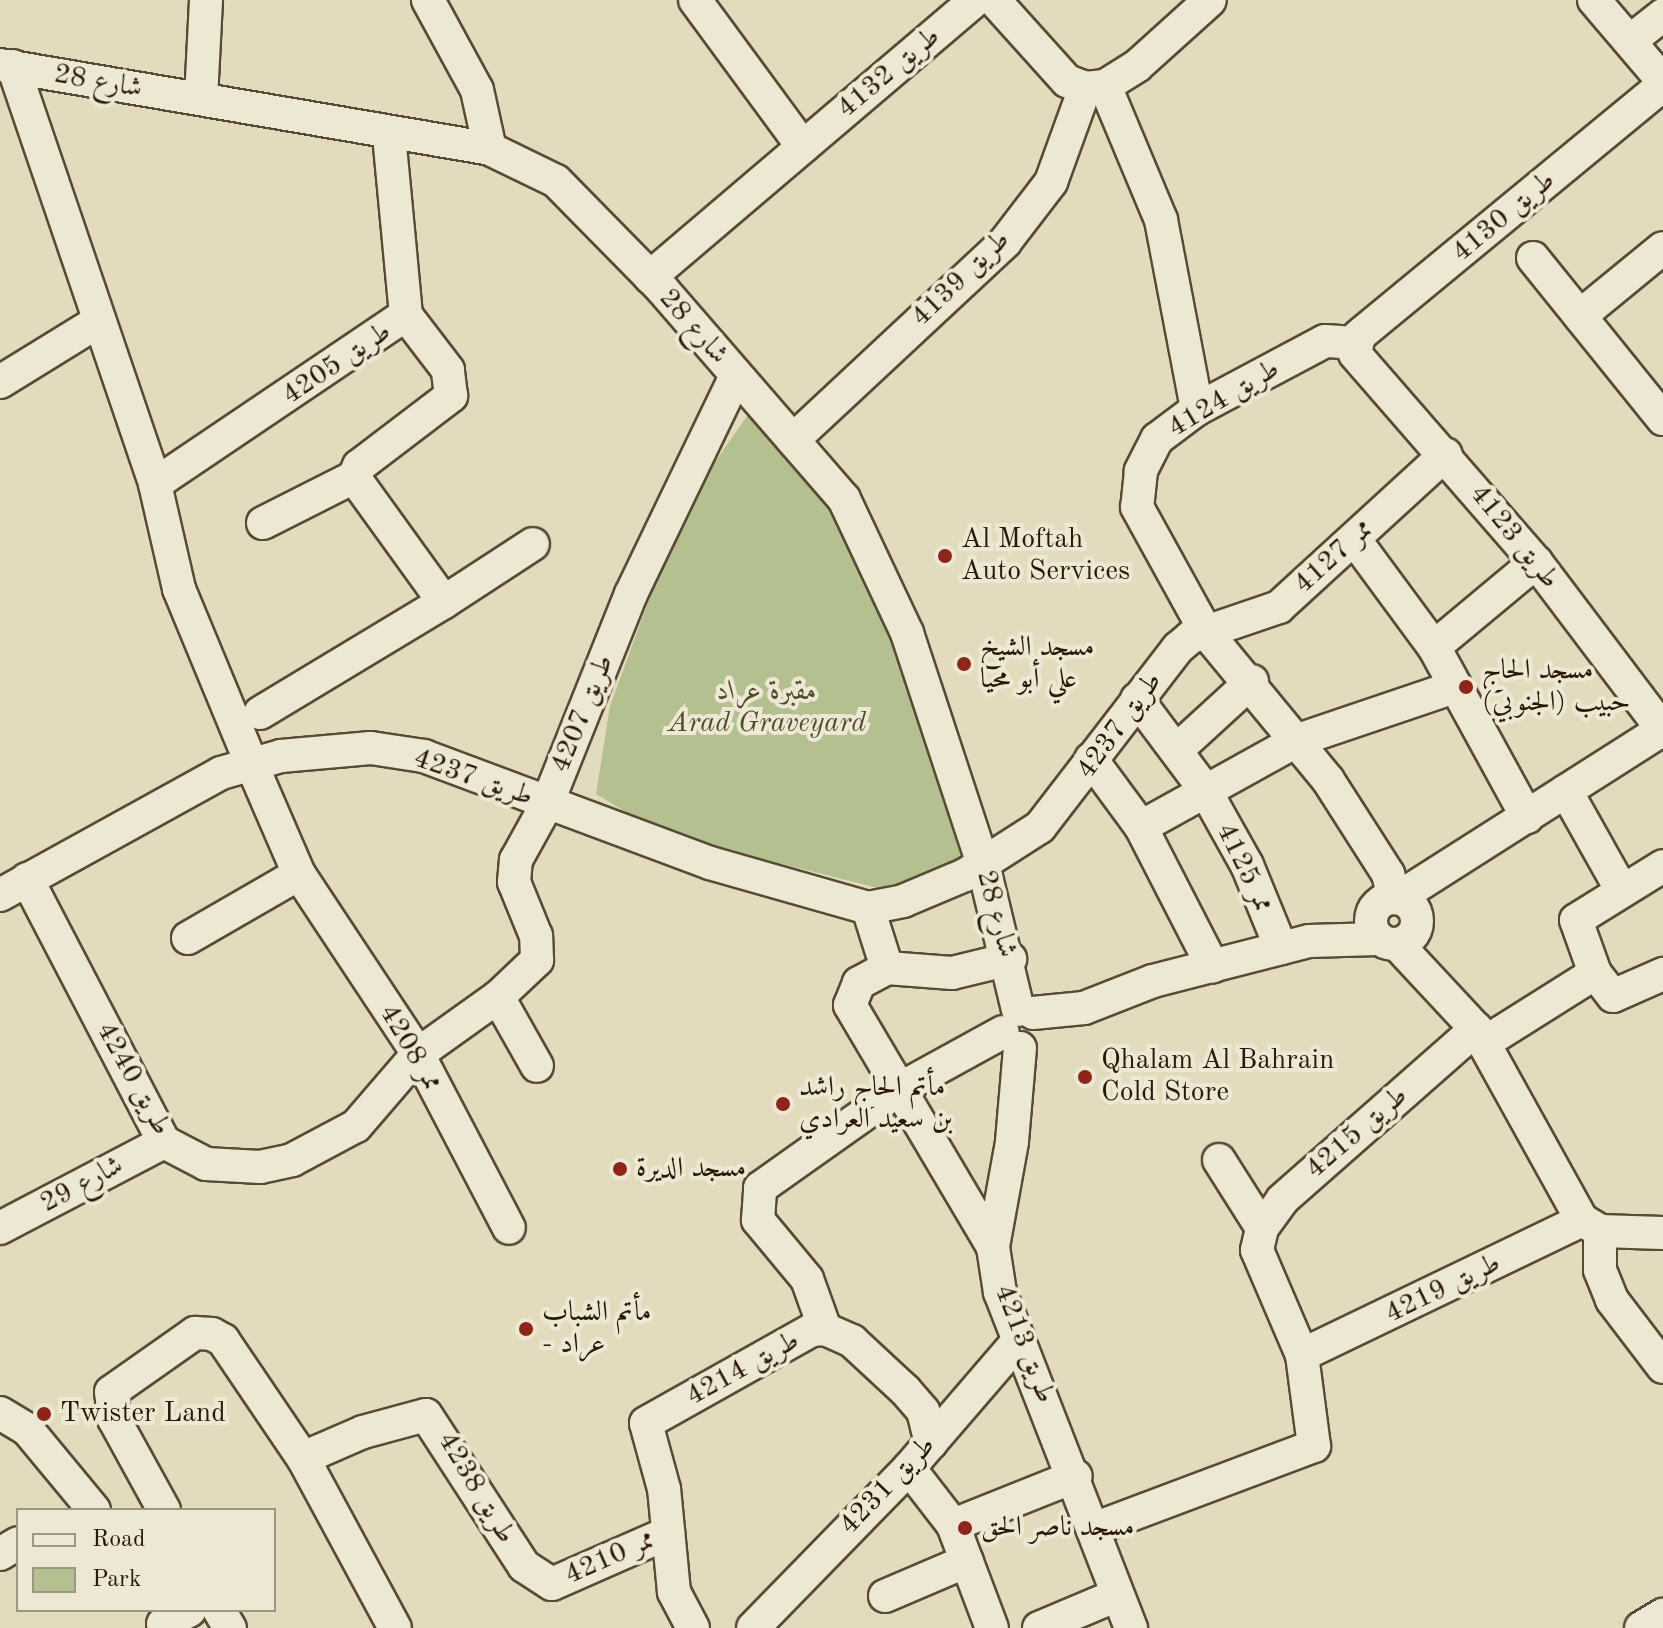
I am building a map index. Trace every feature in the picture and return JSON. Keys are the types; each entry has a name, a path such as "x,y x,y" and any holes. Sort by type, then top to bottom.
{"street":[{"path":"201,99 206,0"},
{"path":"428,0 477,90 490,149"},
{"path":"695,0 803,147"},
{"name":"طريق 4132","path":"650,277 975,0"},
{"path":"994,0 1067,81 1095,87 1137,66 1210,0"},
{"path":"1594,0 1663,83"},
{"path":"1630,41 1663,15"},
{"path":"7,65 155,484 179,589 251,763"},
{"name":"شارع 28","path":"7,65 389,134 490,149 556,181 650,277 844,499 893,593 983,864 1010,959 1023,1028"},
{"name":"طريق 4130","path":"1355,349 1663,83"},
{"path":"1095,87 1161,220 1197,409"},
{"name":"طريق 4139","path":"793,440 1005,242 1051,182 1095,87"},
{"name":"طريق 4205","path":"155,484 406,315 389,134"},
{"path":"1580,316 1663,248"},
{"path":"1533,258 1663,419"},
{"path":"263,523 354,477 359,466 451,396 454,384 448,370 406,315"},
{"path":"0,382 99,321"},
{"name":"طريق 4124","path":"1355,349 1325,341 1197,409 1157,439 1141,471 1137,507 1206,632 1252,681 1298,740 1381,864 1394,918"},
{"name":"طريق 4123","path":"1355,349 1536,562 1663,729 1445,868 1394,918"},
{"name":"طريق 4207","path":"418,1054 498,997 537,960 536,936 514,872 547,804 631,594 736,376"},
{"name":"ممر 4127","path":"1206,632 1279,607 1446,454"},
{"path":"354,477 444,602"},
{"path":"1355,540 1434,647 1527,817"},
{"path":"260,713 444,602 533,544"},
{"path":"1434,647 1536,562"},
{"name":"طريق 4237","path":"14,887 164,800 251,763 371,748 424,756 710,863 868,908 903,901 983,864 1040,827 1178,648 1206,632"},
{"path":"1179,748 1252,681"},
{"path":"1141,827 1298,740 1455,687"},
{"name":"ممر 4125","path":"1137,699 1179,748 1295,944"},
{"path":"1091,759 1141,827 1213,967"},
{"name":"ممر 4208","path":"251,763 299,874 418,1054 509,1228"},
{"path":"1566,791 1621,889"},
{"path":"1663,866 1621,889 1576,920 1595,973 1613,996 1663,974"},
{"path":"188,938 299,874"},
{"name":"طريق 4240","path":"14,887 164,1142 206,1164 229,1168 292,1160 356,1126 418,1054"},
{"path":"868,908 887,968"},
{"path":"825,1329 807,1279 758,1220 760,1188 901,1088 1023,1028 1073,1021 1084,1008 1213,967 1394,918 1426,981 1445,994 1480,1036 1591,1226 1600,1270 1612,1300 1663,1367"},
{"path":"993,1247 850,1005 859,983 887,968 952,973 1010,959"},
{"name":"طريق 4215","path":"1260,1239 1282,1200 1480,1036 1595,973"},
{"path":"498,997 537,1066"},
{"name":"طريق 4213","path":"1023,1028 1012,1142 993,1247 1000,1292 1076,1476 1131,1628"},
{"name":"شارع 29","path":"0,1228 164,1142"},
{"path":"1096,1528 1309,1452 1315,1420 1302,1355 1260,1239 1219,1160"},
{"path":"1591,1226 1663,1233"},
{"name":"طريق 4219","path":"1302,1355 1591,1226"},
{"name":"طريق 4214","path":"646,1423 812,1330 825,1329 852,1341 905,1390 923,1411 931,1443"},
{"path":"163,1508 114,1419 111,1392 195,1333 223,1340 303,1458 395,1628"},
{"name":"طريق 4231","path":"753,1628 781,1615 1019,1340"},
{"path":"0,1413 27,1429 83,1506"},
{"name":"طريق 4238","path":"303,1458 363,1432 426,1415 524,1566 552,1584"},
{"name":"ممر 4210","path":"646,1423 668,1533 674,1592 693,1628"},
{"path":"909,1468 953,1525 992,1628"},
{"path":"953,1525 1076,1476"},
{"name":"ممر 4210","path":"552,1584 668,1533"},
{"path":"885,1596 967,1561"},
{"path":"1039,1628 1117,1595"},
{"path":"1641,1628 1663,1615"}],"green space":[{"name":"مقبرة عراد Arad Graveyard","path":"752,409 838,512 889,603 965,872 906,895 662,834 596,794 610,706 654,586 708,472"}],"place":[{"name":"Al Moftah Auto Services","path":"945,556"},
{"name":"مسجد الشيخ علي أبو محيا","path":"964,664"},
{"name":"مسجد الحاج حبيب (الجنوبي)","path":"1466,687"},
{"name":"Qhalam Al Bahrain Cold Store","path":"1085,1077"},
{"name":"مأتم الحاج راشد بن سعيد العرادي","path":"783,1104"},
{"name":"مسجد الديرة","path":"620,1169"},
{"name":"مأتم الشباب - عراد","path":"526,1329"},
{"name":"Twister Land","path":"44,1414"},
{"name":"مسجد ناصر الحق","path":"965,1528"}]}
